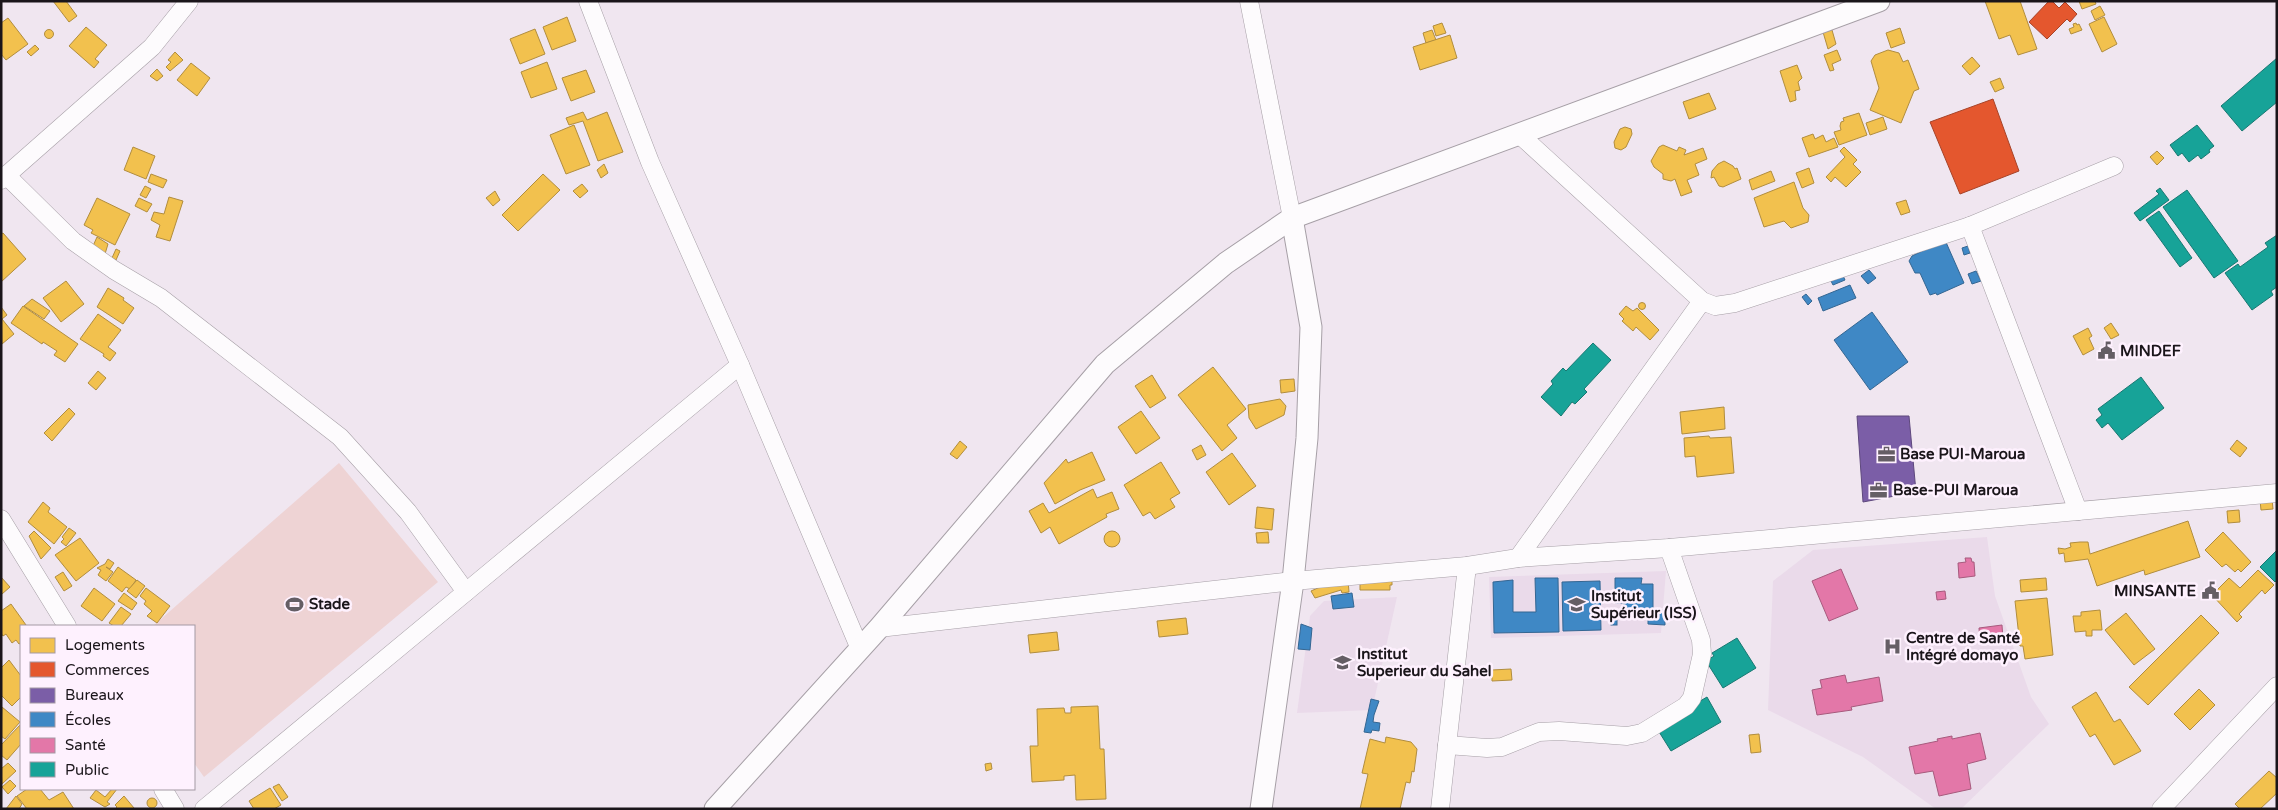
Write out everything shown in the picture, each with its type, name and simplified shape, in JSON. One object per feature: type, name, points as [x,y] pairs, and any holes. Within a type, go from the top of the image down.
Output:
[{"type":"street","points":[[189,1],[181,8],[152,47],[4,178],[73,241],[114,270],[161,298],[340,437],[408,512],[466,592]]},
{"type":"street","points":[[588,1],[650,162],[740,365],[860,648]]},
{"type":"street","points":[[1249,1],[1292,218],[1311,327],[1307,438],[1293,581],[1261,809]]},
{"type":"street","points":[[716,809],[879,628],[1105,364],[1226,263],[1292,218],[1879,1]]},
{"type":"street","points":[[1520,134],[1702,301],[1715,306],[1734,304],[1970,226],[2114,166]]},
{"type":"street","points":[[1970,226],[2078,511]]},
{"type":"street","points":[[1518,558],[1702,301]]},
{"type":"street","points":[[204,809],[740,365]]},
{"type":"street","points":[[879,628],[1293,581],[1467,566],[1518,558],[1669,548],[2277,493]]},
{"type":"street","points":[[1,519],[66,625]]},
{"type":"street","points":[[1446,745],[1487,748],[1502,747],[1540,732],[1559,731],[1627,736],[1652,729],[1686,706],[1695,689],[1702,654],[1701,640],[1669,548]]},
{"type":"street","points":[[1440,809],[1467,566]]},
{"type":"street","points":[[2161,809],[2277,686]]},
{"type":"street","points":[[164,790],[175,809]]},
{"type":"shaded area","name":"Stade","points":[[339,463],[438,582],[204,777],[195,764],[195,625],[154,625]]},
{"type":"shaded area","name":"Centre de Santé Intégré domayo","points":[[1987,537],[1995,596],[2031,697],[2049,724],[1961,809],[1936,809],[1863,757],[1768,710],[1773,581],[1813,550]]},
{"type":"shaded area","name":"Institut Supérieur (ISS)","points":[[1666,571],[1661,633],[1491,638],[1489,577]]},
{"type":"shaded area","name":"Institut Superieur du Sahel","points":[[1397,597],[1372,710],[1297,713],[1310,616],[1324,601]]},
{"type":"building: Logements","points":[[53,1],[66,1],[77,16],[69,22]]},
{"type":"building: Logements","points":[[1985,1],[2020,1],[2037,49],[2018,55],[2010,35],[1999,39]]},
{"type":"building: Logements","points":[[2079,1],[2095,1],[2096,4],[2082,9]]},
{"type":"building: Logements","points":[[2100,6],[2105,15],[2095,20],[2091,11]]},
{"type":"building: Logements","points":[[567,17],[576,41],[552,50],[543,27]]},
{"type":"building: Logements","points":[[2104,17],[2117,44],[2102,52],[2089,24]]},
{"type":"building: Logements","points":[[8,18],[28,44],[6,60],[1,54],[1,23]]},
{"type":"building: Logements","points":[[1442,23],[1446,33],[1436,36],[1433,26]]},
{"type":"building: Logements","points":[[2076,23],[2077,25],[2079,24],[2082,30],[2071,34],[2069,29],[2074,27],[2073,24]]},
{"type":"building: Logements","points":[[86,27],[107,45],[95,59],[99,62],[94,68],[69,46]]},
{"type":"building: Logements","points":[[1900,28],[1905,43],[1891,48],[1886,33]]},
{"type":"building: Logements","points":[[535,29],[545,54],[520,64],[510,39]]},
{"type":"building: Logements","points":[[49,30],[53,34],[49,38],[45,34]]},
{"type":"building: Logements","points":[[1432,30],[1436,40],[1426,43],[1423,33]]},
{"type":"building: Logements","points":[[1832,30],[1836,44],[1828,49],[1823,32]]},
{"type":"building: Logements","points":[[1450,35],[1457,58],[1420,70],[1413,47]]},
{"type":"building: Logements","points":[[35,45],[39,49],[31,56],[27,52]]},
{"type":"building: Logements","points":[[1837,50],[1841,60],[1832,64],[1834,70],[1830,71],[1824,55]]},
{"type":"building: Logements","points":[[1888,50],[1899,53],[1903,62],[1908,60],[1919,89],[1914,91],[1901,123],[1870,110],[1879,88],[1871,61],[1875,55]]},
{"type":"building: Logements","points":[[175,52],[183,60],[170,71],[166,67],[171,62],[168,60]]},
{"type":"building: Logements","points":[[1972,57],[1980,66],[1970,75],[1962,66]]},
{"type":"building: Logements","points":[[547,62],[557,89],[531,98],[521,72]]},
{"type":"building: Logements","points":[[191,63],[210,78],[197,96],[177,80]]},
{"type":"building: Logements","points":[[1797,65],[1802,78],[1798,82],[1800,90],[1795,91],[1796,100],[1790,102],[1780,71]]},
{"type":"building: Logements","points":[[157,69],[163,76],[157,81],[150,76]]},
{"type":"building: Logements","points":[[586,70],[595,92],[571,101],[562,78]]},
{"type":"building: Logements","points":[[2000,78],[2004,88],[1995,92],[1990,82]]},
{"type":"building: Logements","points":[[1709,93],[1716,109],[1689,119],[1683,102]]},
{"type":"building: Logements","points":[[583,112],[587,120],[607,112],[623,152],[598,161],[583,121],[569,125],[566,118]]},
{"type":"building: Logements","points":[[1859,113],[1867,135],[1839,145],[1834,132],[1841,130],[1840,126],[1841,122],[1844,121],[1843,118]]},
{"type":"building: Logements","points":[[1883,117],[1887,129],[1870,135],[1866,123]]},
{"type":"building: Logements","points":[[574,125],[590,165],[566,174],[550,135]]},
{"type":"building: Logements","points":[[1625,127],[1631,129],[1632,134],[1626,147],[1621,150],[1615,148],[1614,142],[1620,129]]},
{"type":"building: Logements","points":[[1813,134],[1815,139],[1823,135],[1826,142],[1834,138],[1838,147],[1809,157],[1802,138]]},
{"type":"building: Logements","points":[[1663,145],[1677,151],[1679,147],[1686,150],[1684,155],[1703,148],[1707,159],[1695,164],[1699,175],[1687,180],[1692,192],[1681,196],[1675,179],[1671,181],[1663,179],[1663,174],[1654,167],[1651,161],[1659,147]]},
{"type":"building: Logements","points":[[133,147],[155,156],[146,179],[124,170]]},
{"type":"building: Logements","points":[[1844,147],[1857,160],[1853,164],[1861,172],[1846,187],[1835,177],[1831,182],[1826,177],[1845,157],[1840,151]]},
{"type":"building: Logements","points":[[2157,151],[2164,158],[2157,165],[2150,157]]},
{"type":"building: Logements","points":[[1724,161],[1735,169],[1737,168],[1741,179],[1723,187],[1719,186],[1714,177],[1711,178],[1712,171],[1718,164]]},
{"type":"building: Logements","points":[[604,164],[608,173],[601,178],[597,170]]},
{"type":"building: Logements","points":[[1809,168],[1814,183],[1802,188],[1796,173]]},
{"type":"building: Logements","points":[[1771,171],[1775,181],[1752,190],[1749,180]]},
{"type":"building: Logements","points":[[151,174],[167,180],[163,188],[148,182]]},
{"type":"building: Logements","points":[[543,174],[560,190],[518,231],[502,215]]},
{"type":"building: Logements","points":[[1794,182],[1803,208],[1809,215],[1808,222],[1791,228],[1784,221],[1764,227],[1754,198]]},
{"type":"building: Logements","points":[[582,184],[588,191],[580,198],[573,191]]},
{"type":"building: Logements","points":[[145,186],[151,189],[146,198],[140,195]]},
{"type":"building: Logements","points":[[495,191],[500,200],[493,206],[486,198]]},
{"type":"building: Logements","points":[[169,197],[183,201],[170,241],[156,237],[160,225],[151,220],[154,212],[164,214]]},
{"type":"building: Logements","points":[[97,198],[130,214],[115,245],[91,233],[93,230],[84,225]]},
{"type":"building: Logements","points":[[139,198],[152,204],[147,212],[135,206]]},
{"type":"building: Logements","points":[[1906,200],[1910,212],[1901,215],[1896,203]]},
{"type":"building: Logements","points":[[3,233],[26,259],[1,282],[1,234]]},
{"type":"building: Logements","points":[[97,237],[108,244],[105,254],[93,246]]},
{"type":"building: Logements","points":[[116,249],[120,251],[116,260],[112,258]]},
{"type":"building: Logements","points":[[66,281],[84,304],[61,322],[43,298]]},
{"type":"building: Logements","points":[[108,288],[124,298],[123,300],[134,308],[123,324],[97,307]]},
{"type":"building: Logements","points":[[32,299],[50,311],[44,319],[24,306]]},
{"type":"building: Logements","points":[[1642,302],[1646,306],[1642,310],[1638,306]]},
{"type":"building: Logements","points":[[23,306],[78,344],[65,362],[54,355],[57,351],[43,342],[42,344],[11,323]]},
{"type":"building: Logements","points":[[1626,306],[1633,311],[1637,308],[1659,330],[1650,340],[1636,327],[1633,331],[1622,321],[1624,319],[1619,314]]},
{"type":"building: Logements","points":[[1,307],[7,315],[2,319],[14,334],[2,344]]},
{"type":"building: Logements","points":[[98,314],[121,330],[108,347],[116,353],[110,361],[103,356],[104,354],[80,339]]},
{"type":"building: Logements","points":[[2111,323],[2119,335],[2111,339],[2104,328]]},
{"type":"building: Logements","points":[[2088,328],[2092,336],[2089,338],[2094,349],[2083,355],[2073,336]]},
{"type":"building: Logements","points":[[1213,367],[1246,409],[1227,425],[1237,438],[1222,451],[1178,395]]},
{"type":"building: Logements","points":[[98,371],[106,378],[96,390],[88,383]]},
{"type":"building: Logements","points":[[1152,375],[1166,398],[1150,408],[1135,386]]},
{"type":"building: Logements","points":[[1294,379],[1295,391],[1281,393],[1280,380]]},
{"type":"building: Logements","points":[[1280,399],[1286,406],[1284,415],[1256,429],[1249,418],[1248,405]]},
{"type":"building: Logements","points":[[1724,407],[1725,429],[1682,434],[1680,412]]},
{"type":"building: Logements","points":[[69,408],[75,414],[52,441],[44,433]]},
{"type":"building: Logements","points":[[1141,411],[1160,438],[1136,454],[1118,427]]},
{"type":"building: Logements","points":[[1709,436],[1710,438],[1731,437],[1734,473],[1697,477],[1695,456],[1685,457],[1684,438]]},
{"type":"building: Logements","points":[[2237,440],[2247,448],[2240,457],[2230,449]]},
{"type":"building: Logements","points":[[960,441],[967,447],[957,459],[950,454]]},
{"type":"building: Logements","points":[[1201,445],[1206,455],[1197,460],[1192,450]]},
{"type":"building: Logements","points":[[1092,452],[1105,480],[1080,490],[1055,504],[1044,483],[1066,459],[1068,463]]},
{"type":"building: Logements","points":[[1232,453],[1256,486],[1229,505],[1206,472]]},
{"type":"building: Logements","points":[[1161,462],[1180,493],[1170,499],[1175,507],[1155,519],[1150,512],[1143,516],[1124,485]]},
{"type":"building: Logements","points":[[1093,489],[1097,498],[1112,492],[1119,509],[1106,514],[1107,517],[1059,544],[1050,527],[1041,533],[1029,511],[1043,503],[1049,513]]},
{"type":"building: Logements","points":[[2272,499],[2273,509],[2261,510],[2260,500]]},
{"type":"building: Logements","points":[[43,502],[50,508],[48,512],[67,527],[54,544],[28,522]]},
{"type":"building: Logements","points":[[1257,507],[1274,509],[1272,530],[1255,528]]},
{"type":"building: Logements","points":[[2239,510],[2240,522],[2228,523],[2227,511]]},
{"type":"building: Logements","points":[[2188,521],[2200,557],[2145,575],[2144,570],[2097,586],[2088,559],[2065,562],[2064,553],[2059,554],[2058,548],[2065,549],[2071,547],[2070,543],[2088,542],[2090,554]]},
{"type":"building: Logements","points":[[69,528],[76,533],[66,546],[61,542],[64,539],[62,537]]},
{"type":"building: Logements","points":[[34,531],[51,548],[41,559],[29,536]]},
{"type":"building: Logements","points":[[1109,531],[1115,531],[1120,536],[1118,545],[1109,547],[1104,542],[1104,536]]},
{"type":"building: Logements","points":[[1268,532],[1269,543],[1257,543],[1256,533]]},
{"type":"building: Logements","points":[[2223,532],[2251,562],[2241,572],[2238,569],[2235,572],[2226,564],[2222,567],[2205,550]]},
{"type":"building: Logements","points":[[80,538],[99,563],[76,581],[55,555]]},
{"type":"building: Logements","points":[[108,559],[114,563],[110,569],[106,567],[113,572],[106,581],[98,575],[101,570],[97,568],[105,564]]},
{"type":"building: Logements","points":[[118,567],[136,580],[130,589],[126,587],[122,592],[108,581]]},
{"type":"building: Logements","points":[[2258,570],[2274,585],[2265,594],[2262,590],[2239,614],[2242,617],[2237,622],[2212,595],[2229,578],[2240,588]]},
{"type":"building: Logements","points":[[63,572],[72,586],[64,591],[55,577]]},
{"type":"building: Logements","points":[[1,577],[10,587],[2,594],[1,593]]},
{"type":"building: Logements","points":[[1360,578],[1392,578],[1392,585],[1390,585],[1390,590],[1360,590]]},
{"type":"building: Logements","points":[[2046,578],[2047,590],[2021,592],[2020,580]]},
{"type":"building: Logements","points":[[137,580],[145,586],[136,598],[127,591]]},
{"type":"building: Logements","points":[[1348,580],[1349,592],[1342,593],[1341,590],[1315,598],[1311,591],[1329,583]]},
{"type":"building: Logements","points":[[94,588],[115,604],[102,621],[81,606]]},
{"type":"building: Logements","points":[[146,588],[170,606],[157,623],[147,616],[152,611],[144,604],[146,601],[140,596]]},
{"type":"building: Logements","points":[[124,593],[137,603],[132,610],[118,601]]},
{"type":"building: Logements","points":[[2047,598],[2053,655],[2025,659],[2023,646],[2020,646],[2015,601]]},
{"type":"building: Logements","points":[[11,604],[26,625],[20,625],[20,644],[16,640],[12,643],[6,634],[3,636],[1,633],[1,611]]},
{"type":"building: Logements","points":[[121,607],[131,614],[122,625],[109,623]]},
{"type":"building: Logements","points":[[2100,610],[2102,630],[2092,630],[2092,636],[2086,636],[2086,631],[2075,632],[2073,616],[2081,616],[2081,612]]},
{"type":"building: Logements","points":[[2126,613],[2155,649],[2134,665],[2105,630]]},
{"type":"building: Logements","points":[[2201,615],[2219,633],[2148,705],[2129,687]]},
{"type":"building: Logements","points":[[1186,618],[1188,634],[1159,637],[1157,621]]},
{"type":"building: Logements","points":[[1057,632],[1059,650],[1030,653],[1028,635]]},
{"type":"building: Logements","points":[[9,660],[20,675],[20,698],[12,706],[1,695],[1,668]]},
{"type":"building: Logements","points":[[1511,669],[1512,680],[1492,681],[1492,670]]},
{"type":"building: Logements","points":[[2199,689],[2215,705],[2190,730],[2174,714]]},
{"type":"building: Logements","points":[[2096,692],[2114,722],[2120,719],[2141,751],[2114,765],[2095,734],[2090,737],[2072,707]]},
{"type":"building: Logements","points":[[1098,706],[1100,749],[1104,749],[1106,799],[1076,800],[1075,775],[1064,776],[1064,780],[1032,782],[1030,746],[1038,746],[1037,709],[1064,708],[1065,713],[1071,713],[1071,707]]},
{"type":"building: Logements","points":[[2,707],[20,722],[5,739],[1,736]]},
{"type":"building: Logements","points":[[20,725],[20,745],[7,760],[1,755],[1,745]]},
{"type":"building: Logements","points":[[1759,734],[1761,752],[1751,753],[1749,735]]},
{"type":"building: Logements","points":[[1386,737],[1411,742],[1417,749],[1414,772],[1412,771],[1410,783],[1406,782],[1400,809],[1360,809],[1368,774],[1362,773],[1370,739],[1385,743]]},
{"type":"building: Logements","points":[[8,763],[16,771],[2,784],[1,769]]},
{"type":"building: Logements","points":[[991,763],[992,769],[986,771],[985,764]]},
{"type":"building: Logements","points":[[2269,771],[2277,778],[2277,793],[2260,809],[2240,809],[2235,804]]},
{"type":"building: Logements","points":[[10,780],[16,786],[8,794],[2,787]]},
{"type":"building: Logements","points":[[279,784],[288,797],[282,801],[273,787]]},
{"type":"building: Logements","points":[[270,788],[281,805],[274,809],[254,809],[249,801]]},
{"type":"building: Logements","points":[[26,790],[41,790],[49,800],[63,792],[74,809],[27,809],[17,796]]},
{"type":"building: Logements","points":[[96,790],[105,797],[111,790],[116,790],[107,802],[110,804],[105,807],[90,798]]},
{"type":"building: Logements","points":[[16,796],[22,804],[19,809],[6,809]]},
{"type":"building: Logements","points":[[124,796],[134,808],[115,809],[117,807],[115,805]]},
{"type":"building: Logements","points":[[150,798],[154,798],[157,803],[156,807],[150,808],[147,805],[147,801]]},
{"type":"building: Commerces","points":[[2049,1],[2052,1],[2059,8],[2065,2],[2077,14],[2070,22],[2067,19],[2047,39],[2029,22]]},
{"type":"building: Commerces","points":[[1993,99],[2019,171],[1960,194],[1930,122]]},
{"type":"building: Bureaux","name":"Base PUI-Maroua","points":[[1857,416],[1909,416],[1916,492],[1863,502]]},
{"type":"building: Écoles","points":[[1945,240],[1964,283],[1937,295],[1936,293],[1930,295],[1920,273],[1915,273],[1909,261],[1912,256]]},
{"type":"building: Écoles","points":[[1968,246],[1970,253],[1964,255],[1962,248]]},
{"type":"building: Écoles","points":[[1840,269],[1845,280],[1833,285],[1828,275]]},
{"type":"building: Écoles","points":[[1869,270],[1876,278],[1868,284],[1861,276]]},
{"type":"building: Écoles","points":[[1976,271],[1981,281],[1972,284],[1968,274]]},
{"type":"building: Écoles","points":[[1850,285],[1856,298],[1823,311],[1818,298]]},
{"type":"building: Écoles","points":[[1806,294],[1812,301],[1808,305],[1802,297]]},
{"type":"building: Écoles","points":[[1872,312],[1908,362],[1870,390],[1834,340]]},
{"type":"building: Écoles","points":[[1535,578],[1558,578],[1559,632],[1494,633],[1493,582],[1513,580],[1513,612],[1536,612]]},
{"type":"building: Écoles","points":[[1615,578],[1642,578],[1641,584],[1653,584],[1653,613],[1624,613],[1624,603],[1615,603]]},
{"type":"building: Écoles","points":[[1600,581],[1601,630],[1563,631],[1562,582]]},
{"type":"building: Écoles","points":[[1352,593],[1354,607],[1333,609],[1331,596]]},
{"type":"building: Écoles","points":[[1656,610],[1665,610],[1665,625],[1648,624],[1648,617],[1656,614]]},
{"type":"building: Écoles","points":[[1611,618],[1617,618],[1617,625],[1611,625]]},
{"type":"building: Écoles","points":[[1301,624],[1312,628],[1310,650],[1298,649]]},
{"type":"building: Écoles","points":[[1371,699],[1379,701],[1373,722],[1380,723],[1379,731],[1372,730],[1371,733],[1364,732]]},
{"type":"building: Santé","points":[[1965,558],[1971,558],[1972,562],[1974,562],[1975,576],[1959,578],[1958,563],[1966,562]]},
{"type":"building: Santé","points":[[1841,569],[1858,609],[1829,621],[1812,581]]},
{"type":"building: Santé","points":[[1945,591],[1946,599],[1937,600],[1936,592]]},
{"type":"building: Santé","points":[[2002,625],[2003,640],[1980,643],[1979,628]]},
{"type":"building: Santé","points":[[1845,675],[1847,683],[1879,677],[1883,701],[1851,707],[1852,710],[1817,715],[1812,690],[1822,688],[1820,680]]},
{"type":"building: Santé","points":[[1980,733],[1986,759],[1967,764],[1971,789],[1939,796],[1933,771],[1915,774],[1909,747],[1952,736],[1952,739]]},
{"type":"building: Public","points":[[2277,58],[2277,102],[2242,131],[2221,106]]},
{"type":"building: Public","points":[[2197,125],[2214,146],[2201,159],[2198,155],[2189,162],[2182,153],[2178,156],[2170,145]]},
{"type":"building: Public","points":[[2160,188],[2169,200],[2140,221],[2134,213],[2159,194],[2156,191]]},
{"type":"building: Public","points":[[2187,190],[2238,261],[2214,278],[2163,207]]},
{"type":"building: Public","points":[[2159,211],[2192,258],[2180,267],[2146,220]]},
{"type":"building: Public","points":[[2277,235],[2277,287],[2271,291],[2273,295],[2252,310],[2225,273],[2238,264],[2240,267],[2268,247],[2265,243]]},
{"type":"building: Public","points":[[1593,343],[1611,360],[1584,389],[1587,392],[1575,404],[1572,402],[1561,416],[1541,397],[1553,384],[1551,381],[1563,368],[1566,371]]},
{"type":"building: Public","points":[[2141,377],[2164,408],[2122,440],[2108,423],[2102,428],[2096,420],[2102,415],[2098,409]]},
{"type":"building: Public","points":[[2277,550],[2277,580],[2275,582],[2260,567]]},
{"type":"building: Public","points":[[1737,638],[1756,668],[1723,688],[1706,661],[1714,656],[1712,653]]},
{"type":"building: Public","points":[[1707,697],[1721,722],[1671,751],[1656,727]]},
{"type":"place","name":"MINDEF","points":[[2106,351]]},
{"type":"place","name":"Base PUI-Maroua","points":[[1886,454]]},
{"type":"place","name":"Base-PUI Maroua","points":[[1879,490]]},
{"type":"place","name":"MINSANTE","points":[[2210,591]]},
{"type":"place","name":"Stade","points":[[295,604]]},
{"type":"place","name":"Institut Supérieur (ISS)","points":[[1577,605]]},
{"type":"place","name":"Centre de Santé Intégré domayo","points":[[1892,647]]},
{"type":"place","name":"Institut Superieur du Sahel","points":[[1343,663]]}]
